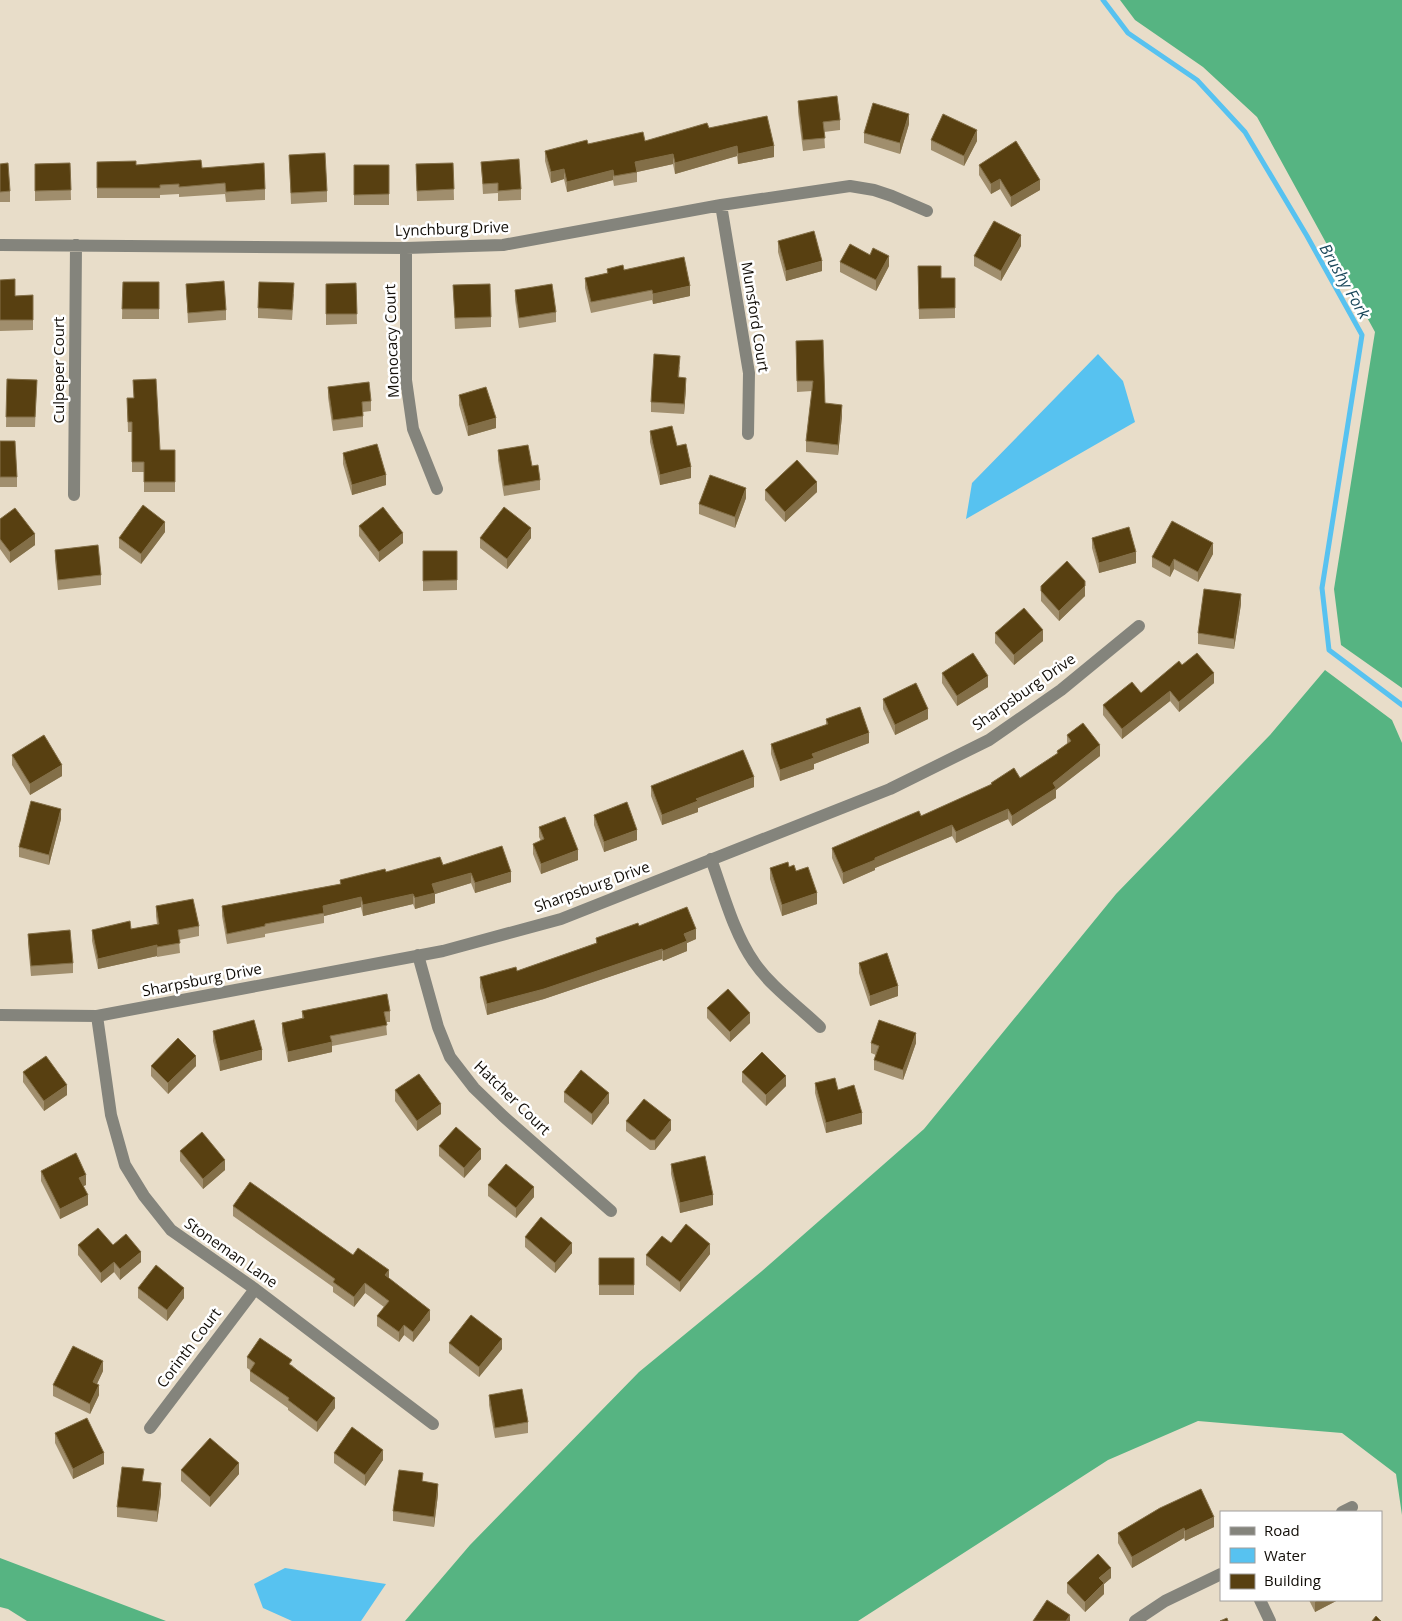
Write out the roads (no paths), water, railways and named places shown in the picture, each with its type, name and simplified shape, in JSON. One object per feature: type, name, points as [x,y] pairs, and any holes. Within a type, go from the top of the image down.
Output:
[{"type":"street","name":"Lynchburg Drive","points":[[0,245],[406,248],[504,245],[721,205],[850,186],[874,190],[927,211]]},
{"type":"street","name":"Munsford Court","points":[[721,205],[749,373],[748,434]]},
{"type":"street","name":"Culpeper Court","points":[[74,495],[76,245]]},
{"type":"street","name":"Monocacy Court","points":[[406,248],[408,390],[413,429],[437,489]]},
{"type":"street","name":"Sharpsburg Drive","points":[[0,1015],[97,1016],[443,951],[561,919],[890,789],[989,740],[1060,690],[1139,626]]},
{"type":"street","points":[[711,859],[738,932],[754,962],[774,985],[820,1027]]},
{"type":"street","name":"Hatcher Court","points":[[418,955],[438,1027],[450,1057],[474,1088],[503,1116],[611,1211]]},
{"type":"street","name":"Stoneman Lane","points":[[97,1016],[111,1115],[125,1165],[144,1196],[171,1230],[255,1289],[433,1424]]},
{"type":"street","name":"Corinth Court","points":[[150,1428],[255,1289]]},
{"type":"street","points":[[1135,1621],[1165,1601],[1220,1574]]},
{"type":"street","points":[[1260,1601],[1270,1621]]},
{"type":"water","points":[[1098,354],[1123,381],[1135,422],[966,519],[972,483]]},
{"type":"water","points":[[285,1568],[386,1584],[361,1621],[292,1621],[263,1608],[254,1584]]},
{"type":"waterway","name":"Brushy Fork","points":[[1103,0],[1128,33],[1197,80],[1245,132],[1307,236],[1362,335],[1322,588],[1329,650],[1402,705]]}]
